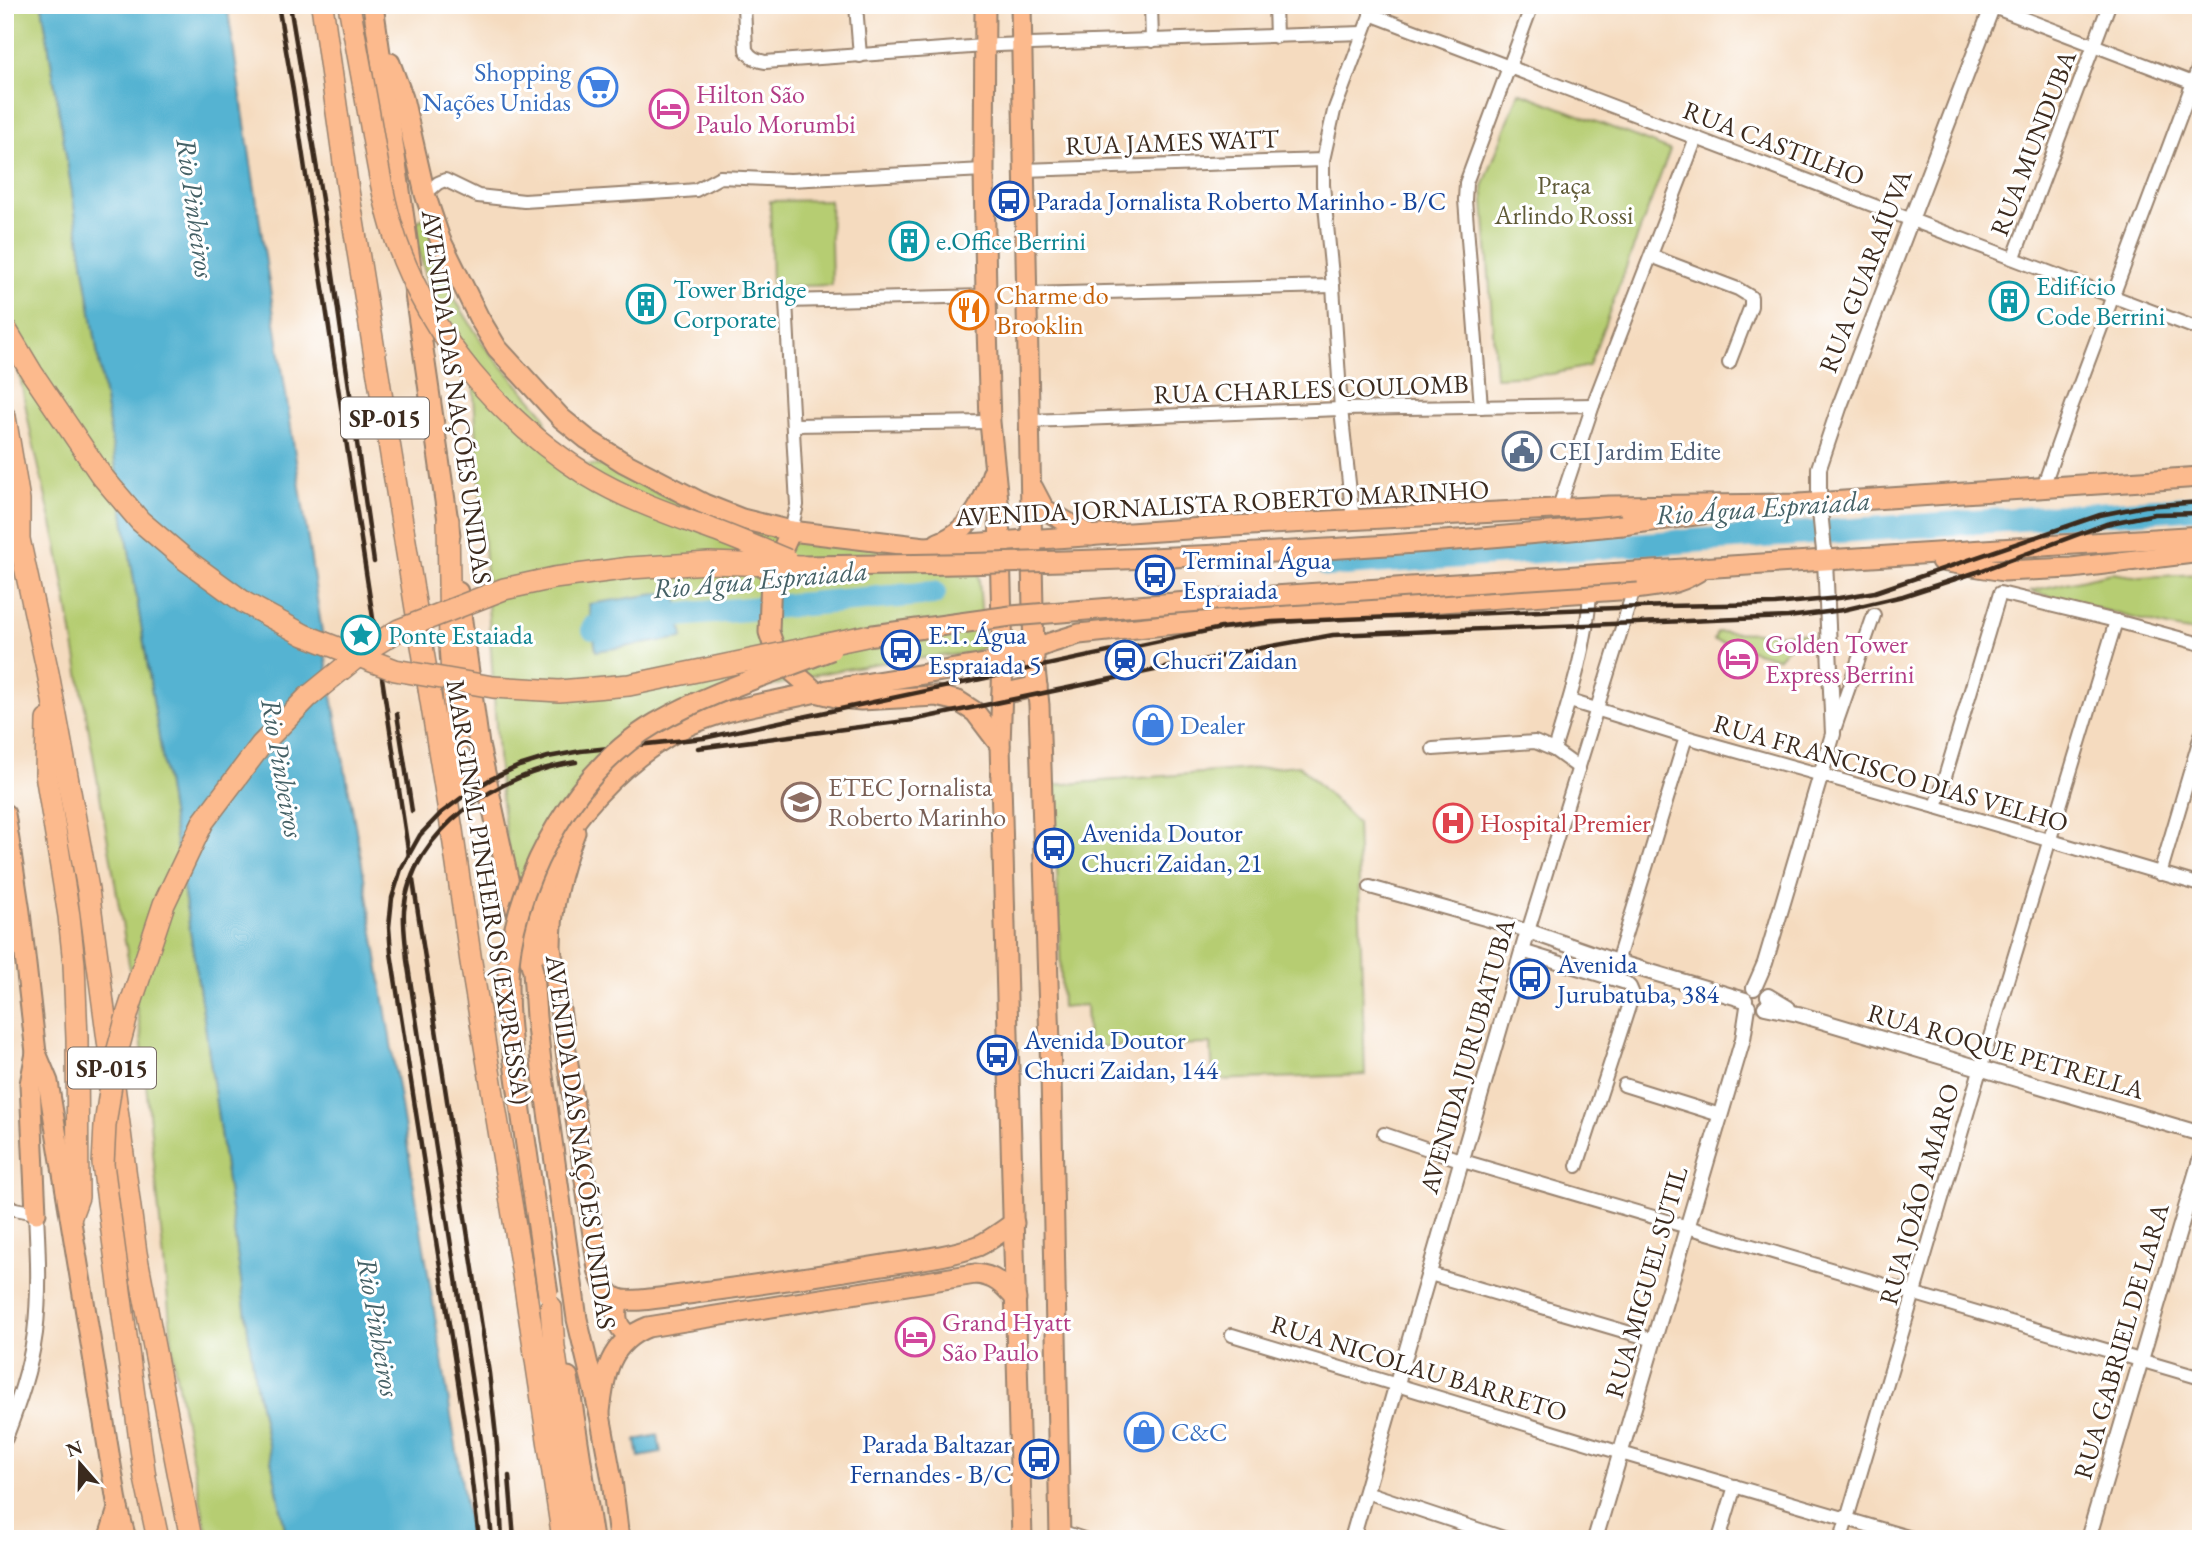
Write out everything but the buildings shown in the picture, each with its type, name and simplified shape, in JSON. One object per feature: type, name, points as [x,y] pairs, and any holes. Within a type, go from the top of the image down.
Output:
[{"type":"highway","name":"MARGINAL PINHEIROS (EXPRESSA)","points":[[322,5],[350,197],[563,1539]]},
{"type":"highway","points":[[349,5],[381,185],[397,240],[424,303],[461,360],[522,427],[588,475],[659,511],[802,566]]},
{"type":"highway","points":[[5,328],[101,475],[140,521],[186,560],[245,603],[304,635],[395,670],[493,687],[559,691],[629,685],[866,636]]},
{"type":"highway","name":"SP-015","points":[[5,417],[19,500],[19,539],[88,889],[136,1253],[191,1539]]},
{"type":"highway","points":[[5,508],[19,539]]},
{"type":"highway","points":[[448,520],[450,645],[456,758],[452,830]]},
{"type":"highway","points":[[158,1539],[145,1478],[103,1164],[105,1125],[114,1064],[128,1012],[164,904],[203,822],[261,746],[308,697],[363,652],[399,630],[504,589],[554,578],[630,568],[709,563],[802,566]]},
{"type":"highway","points":[[47,673],[46,774],[69,916],[77,1039],[78,1197],[71,1216]]},
{"type":"highway","points":[[550,1300],[554,1347],[582,1539]]},
{"type":"main road","name":"AVENIDA DAS NAÇÕES UNIDAS","points":[[373,5],[479,744],[510,888],[533,971],[536,1017],[576,1319],[600,1415],[619,1539]]},
{"type":"main road","points":[[985,5],[986,296],[990,422],[999,511],[1003,661],[1000,745],[1021,1539]]},
{"type":"main road","points":[[1020,5],[1034,649],[1038,696],[1051,1075],[1060,1535]]},
{"type":"main road","name":"AVENIDA JORNALISTA ROBERTO MARINHO","points":[[376,26],[403,98],[425,194],[440,239],[497,348],[561,418],[596,445],[671,488],[742,519],[791,531],[925,547],[1353,520],[1678,504],[1773,505],[1820,510],[2043,487],[2201,477]]},
{"type":"main road","points":[[925,547],[955,535],[976,513],[988,488],[994,466]]},
{"type":"main road","points":[[1030,477],[1036,498],[1044,509],[1092,537]]},
{"type":"main road","points":[[802,566],[931,565],[1278,553],[1622,525],[1773,505]]},
{"type":"main road","points":[[791,531],[771,574],[769,632],[775,650],[784,664],[816,692],[861,700],[936,696],[958,701],[975,712],[1000,745]]},
{"type":"main road","points":[[533,971],[543,887],[552,860],[583,812],[602,790],[652,748],[682,729],[718,716],[816,692],[1003,661],[1079,634],[1280,612],[1590,593],[1635,580],[1705,567],[1824,553],[1905,555],[2201,536]]},
{"type":"main road","points":[[1905,555],[2004,571],[2072,568],[2201,552]]},
{"type":"main road","points":[[593,1539],[571,1392],[550,1300],[508,1006],[509,963],[515,932],[539,857],[556,824],[577,794],[618,752],[654,724],[690,705],[866,636],[1024,615],[1213,600],[1635,580]]},
{"type":"main road","points":[[1038,696],[1051,654],[1079,634]]},
{"type":"main road","points":[[1002,694],[1038,696]]},
{"type":"main road","points":[[583,812],[554,897],[551,948],[598,1269],[604,1287],[619,1299],[650,1298],[797,1279],[936,1256],[977,1246],[1014,1223]]},
{"type":"main road","points":[[5,814],[20,912],[36,1053],[48,1082],[118,1508],[126,1539]]},
{"type":"main road","points":[[36,1053],[30,1084],[36,1213]]},
{"type":"main road","points":[[977,1246],[985,1258],[980,1274]]},
{"type":"main road","points":[[600,1415],[604,1378],[609,1363],[629,1336],[648,1327],[980,1274],[1004,1285],[1016,1299]]},
{"type":"main road","points":[[619,1299],[617,1321],[629,1336]]},
{"type":"main road","points":[[576,1319],[578,1364],[601,1539]]},
{"type":"main road","points":[[111,1539],[118,1508]]},
{"type":"street","points":[[744,5],[746,50],[755,59],[765,62],[986,45],[1363,33]]},
{"type":"street","points":[[856,5],[860,55]]},
{"type":"street","points":[[1152,5],[1152,41]]},
{"type":"street","points":[[1275,5],[1276,37]]},
{"type":"street","points":[[1481,407],[1465,200],[1466,183],[1532,5]]},
{"type":"street","name":"RUA MUNDUBA","points":[[2014,257],[2109,5]]},
{"type":"street","points":[[1991,6],[2197,84]]},
{"type":"street","name":"RUA GUARAÍUVA","points":[[1824,553],[1819,468],[1825,447],[1991,6]]},
{"type":"street","points":[[1353,520],[1341,409],[1323,160],[1334,111],[1372,10]]},
{"type":"street","name":"RUA CASTILHO","points":[[1372,10],[1696,138],[2201,330]]},
{"type":"street","points":[[2043,487],[2112,296],[2197,84],[2201,61]]},
{"type":"street","points":[[1558,510],[1593,405],[1696,138]]},
{"type":"street","name":"RUA JAMES WATT","points":[[1023,170],[1323,160]]},
{"type":"street","points":[[425,194],[445,180],[489,199],[524,201],[696,190],[720,177],[790,180],[984,170]]},
{"type":"street","points":[[1651,256],[1738,289],[1751,297],[1751,306],[1729,363]]},
{"type":"street","points":[[1027,294],[1333,286]]},
{"type":"street","points":[[791,531],[797,505],[786,300],[986,296]]},
{"type":"street","name":"RUA CHARLES COULOMB","points":[[1030,421],[1341,409],[1593,405]]},
{"type":"street","points":[[793,425],[990,422]]},
{"type":"street","name":"RUA MIGUEL SUTIL","points":[[1824,553],[1833,734]]},
{"type":"street","name":"AVENIDA JURUBATUBA","points":[[1352,1539],[1522,951],[1635,580]]},
{"type":"street","points":[[1555,750],[1570,701],[1589,614],[1590,593]]},
{"type":"street","points":[[1937,807],[2000,593],[2201,645]]},
{"type":"street","name":"RUA MIGUEL SUTIL","points":[[1595,1539],[1833,734],[1874,615]]},
{"type":"street","name":"RUA JOÃO AMARO","points":[[1842,1539],[2116,621]]},
{"type":"street","name":"RUA FRANCISCO DIAS VELHO","points":[[1570,701],[2201,885]]},
{"type":"street","points":[[2160,874],[2201,735]]},
{"type":"street","points":[[1617,962],[1686,737]]},
{"type":"street","points":[[1433,750],[1535,742],[1555,750],[1579,768]]},
{"type":"street","name":"RUA ROQUE PETRELLA","points":[[1370,887],[1528,931],[1617,962],[1712,989],[1757,998],[1798,1014],[1980,1070],[2201,1134]]},
{"type":"street","points":[[1522,951],[1626,983],[1633,994],[1577,1166]]},
{"type":"street","points":[[1624,1085],[1720,1115]]},
{"type":"street","points":[[1384,1134],[1463,1161],[2201,1378]]},
{"type":"street","name":"RUA GABRIEL DE LARA","points":[[2088,1539],[2201,1157]]},
{"type":"street","points":[[5,1205],[36,1213],[39,1274],[35,1335],[22,1392],[5,1438]]},
{"type":"street","points":[[1430,1274],[1654,1340]]},
{"type":"street","name":"RUA NICOLAU BARRETO","points":[[1232,1335],[1915,1539]]},
{"type":"street","points":[[1719,1539],[1735,1486]]},
{"type":"street","points":[[1366,1492],[1507,1539]]},
{"type":"street","points":[[1060,1535],[1084,1539]]},
{"type":"green space","points":[[5,5],[42,5],[205,1025],[255,1380],[287,1539],[208,1539],[175,1370],[141,1034],[57,545],[31,434],[5,299]]},
{"type":"green space","name":"Praça Arlindo Rossi","points":[[1519,92],[1670,150],[1589,366],[1552,374],[1496,377],[1483,187]]},
{"type":"green space","points":[[830,200],[832,285],[772,287],[770,201]]},
{"type":"green space","points":[[424,218],[451,293],[485,347],[543,413],[550,437],[586,465],[609,466],[695,510],[806,537],[976,540],[984,647],[971,653],[885,662],[818,674],[723,699],[668,723],[521,888],[512,883],[500,786],[472,366],[434,303],[411,224]]},
{"type":"green space","points":[[2112,573],[2140,577],[2201,574],[2201,633],[2030,591]]},
{"type":"green space","points":[[1717,632],[1813,634],[1788,647],[1778,658],[1714,640]]},
{"type":"green space","points":[[1299,765],[1357,823],[1365,1075],[1213,1080],[1211,1044],[1088,1047],[1086,1005],[1062,1007],[1054,785]]},
{"type":"water","name":"Rio Pinheiros","points":[[42,5],[227,5],[330,685],[361,858],[471,1539],[287,1539],[255,1380],[205,1025]]},
{"type":"water","points":[[676,591],[683,638],[596,651],[589,604]]},
{"type":"water","points":[[658,1435],[661,1453],[639,1457],[636,1440]]},
{"type":"waterway","name":"Rio Água Espraiada","points":[[1328,565],[2201,507]]},
{"type":"waterway","name":"Rio Água Espraiada","points":[[593,628],[679,615],[934,593]]},
{"type":"railway","points":[[278,5],[409,856]]},
{"type":"railway","points":[[290,5],[324,212],[374,562]]},
{"type":"railway","points":[[479,1539],[466,1433],[389,927],[392,898],[401,869],[420,835],[441,813],[491,779],[548,757],[704,738],[1221,628],[1272,622],[1775,604],[1839,598],[1875,592],[2100,515],[2145,506],[2201,502]]},
{"type":"railway","points":[[698,748],[913,720],[1333,635],[1788,617],[1843,610],[1903,596],[1977,572],[2106,524],[2155,514],[2201,513]]},
{"type":"railway","points":[[397,714],[412,811]]},
{"type":"railway","points":[[492,1539],[483,1454],[407,960],[404,911],[410,881],[423,855],[442,830],[464,810],[519,778],[576,762]]},
{"type":"railway","points":[[413,880],[489,1373],[497,1445],[502,1539]]},
{"type":"railway","points":[[509,1476],[514,1539]]},
{"type":"place","name":"Shopping Nações Unidas","points":[[598,87]]},
{"type":"place","name":"Hilton São Paulo Morumbi","points":[[669,109]]},
{"type":"place","name":"Parada Jornalista Roberto Marinho - B/C","points":[[1009,201]]},
{"type":"place","name":"e.Office Berrini","points":[[909,241]]},
{"type":"place","name":"Edifício Code Berrini","points":[[2009,301]]},
{"type":"place","name":"Tower Bridge Corporate","points":[[646,304]]},
{"type":"place","name":"Charme do Brooklin","points":[[969,310]]},
{"type":"place","name":"CEI Jardim Edite","points":[[1522,451]]},
{"type":"place","name":"Terminal Água Espraiada","points":[[1155,575]]},
{"type":"place","name":"Ponte Estaiada","points":[[361,635]]},
{"type":"place","name":"E.T. Água Espraiada 5","points":[[901,650]]},
{"type":"place","name":"Golden Tower Express Berrini","points":[[1738,659]]},
{"type":"place","name":"Chucri Zaidan","points":[[1125,660]]},
{"type":"place","name":"Dealer","points":[[1153,725]]},
{"type":"place","name":"ETEC Jornalista Roberto Marinho","points":[[801,802]]},
{"type":"place","name":"Hospital Premier","points":[[1453,823]]},
{"type":"place","name":"Avenida Doutor Chucri Zaidan, 21","points":[[1054,848]]},
{"type":"place","name":"Avenida Jurubatuba, 384","points":[[1530,979]]},
{"type":"place","name":"Avenida Doutor Chucri Zaidan, 144","points":[[997,1055]]},
{"type":"place","name":"Grand Hyatt São Paulo","points":[[915,1337]]},
{"type":"place","name":"C&C","points":[[1144,1432]]},
{"type":"place","name":"Parada Baltazar Fernandes - B/C","points":[[1039,1459]]}]
